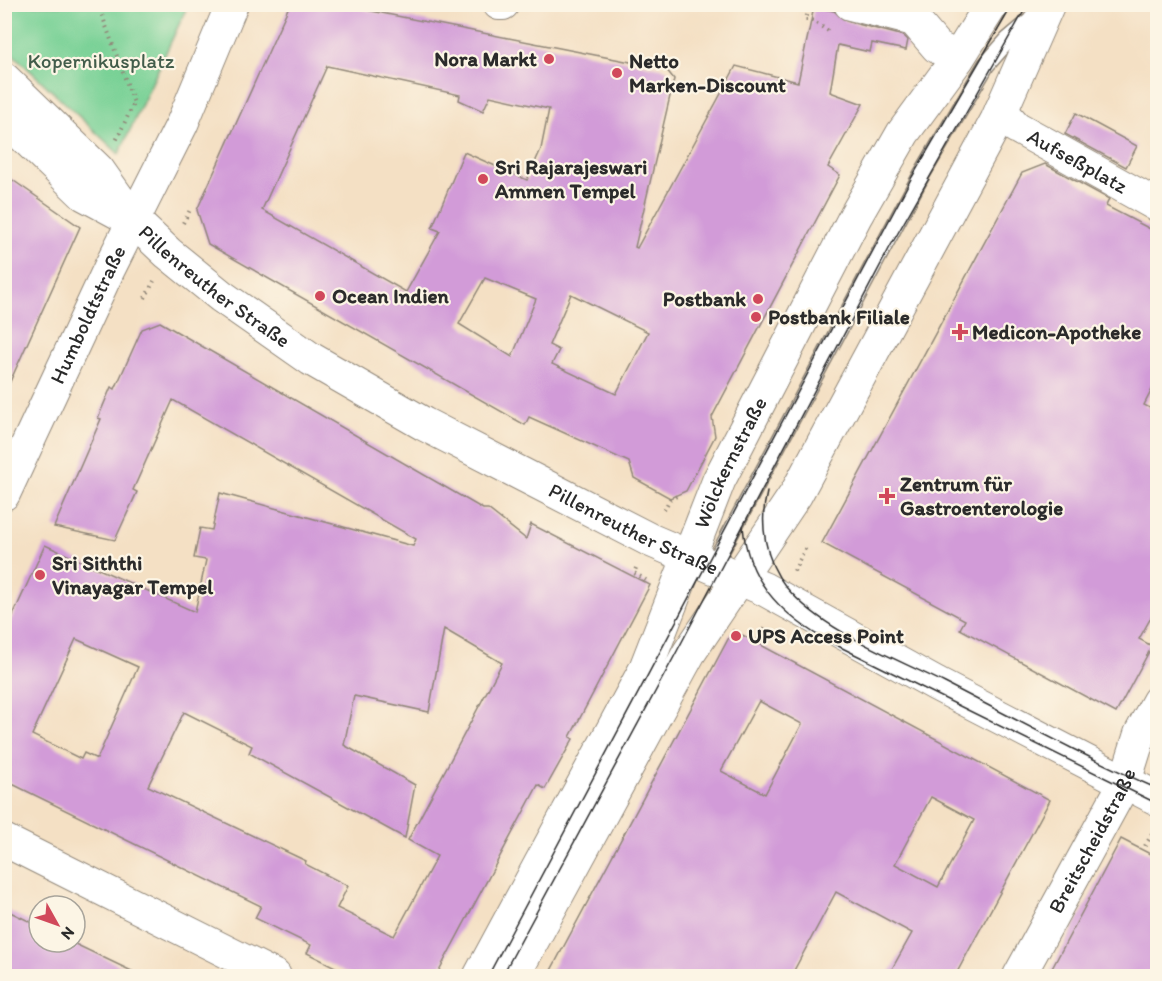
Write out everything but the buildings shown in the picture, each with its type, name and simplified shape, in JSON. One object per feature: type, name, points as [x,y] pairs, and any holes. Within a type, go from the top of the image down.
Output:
[{"type":"main road","name":"Wölckernstraße","points":[[480,976],[645,670],[714,567],[796,494],[1001,110],[1047,7]]},
{"type":"main road","name":"Wölckernstraße","points":[[513,976],[689,652],[714,567],[719,480],[869,191],[903,133],[969,68],[987,14]]},
{"type":"main road","name":"Pillenreuther Straße","points":[[4,79],[98,170],[134,221],[168,253],[220,296],[332,371],[423,424],[714,567],[1158,799]]},
{"type":"main road","name":"Pillenreuther Straße","points":[[4,117],[84,194],[134,221]]},
{"type":"street","name":"Humboldtstraße","points":[[4,494],[109,269],[182,124],[232,4]]},
{"type":"street","points":[[850,4],[914,20],[937,47],[969,68]]},
{"type":"street","name":"Aufseßplatz","points":[[1001,110],[1016,127],[1158,206]]},
{"type":"street","name":"Breitscheidstraße","points":[[1019,976],[1125,782],[1140,734],[1158,701]]},
{"type":"street","points":[[4,840],[275,976]]},
{"type":"lane","points":[[969,68],[986,65],[1008,40],[1047,7]]},
{"type":"path","points":[[98,4],[134,103],[123,131]]},
{"type":"path","points":[[812,4],[805,20],[811,20],[830,32]]},
{"type":"path","points":[[1145,846],[1158,824]]},
{"type":"green space","name":"Kopernikusplatz","points":[[4,5],[188,5],[119,154],[5,47]]},
{"type":"tram line","points":[[488,976],[912,177],[1013,4]]},
{"type":"tram line","points":[[502,976],[675,655],[890,247],[1028,4]]},
{"type":"tram line","points":[[767,492],[764,529],[773,566],[786,587],[820,617],[860,642],[1158,789]]},
{"type":"tram line","points":[[743,526],[746,545],[758,578],[779,605],[806,628],[1158,804]]},
{"type":"place","name":"Nora Markt","points":[[549,59]]},
{"type":"place","name":"Netto Marken-Discount","points":[[617,73]]},
{"type":"place","name":"Sri Rajarajeswari Ammen Tempel","points":[[483,179]]},
{"type":"place","name":"Ocean Indien","points":[[320,296]]},
{"type":"place","name":"Postbank","points":[[758,299]]},
{"type":"place","name":"Postbank Filiale","points":[[756,317]]},
{"type":"place","name":"Medicon-Apotheke","points":[[960,332]]},
{"type":"place","name":"Zentrum für Gastroenterologie","points":[[887,496]]},
{"type":"place","name":"Sri Siththi Vinayagar Tempel","points":[[40,575]]},
{"type":"place","name":"UPS Access Point","points":[[736,636]]}]
